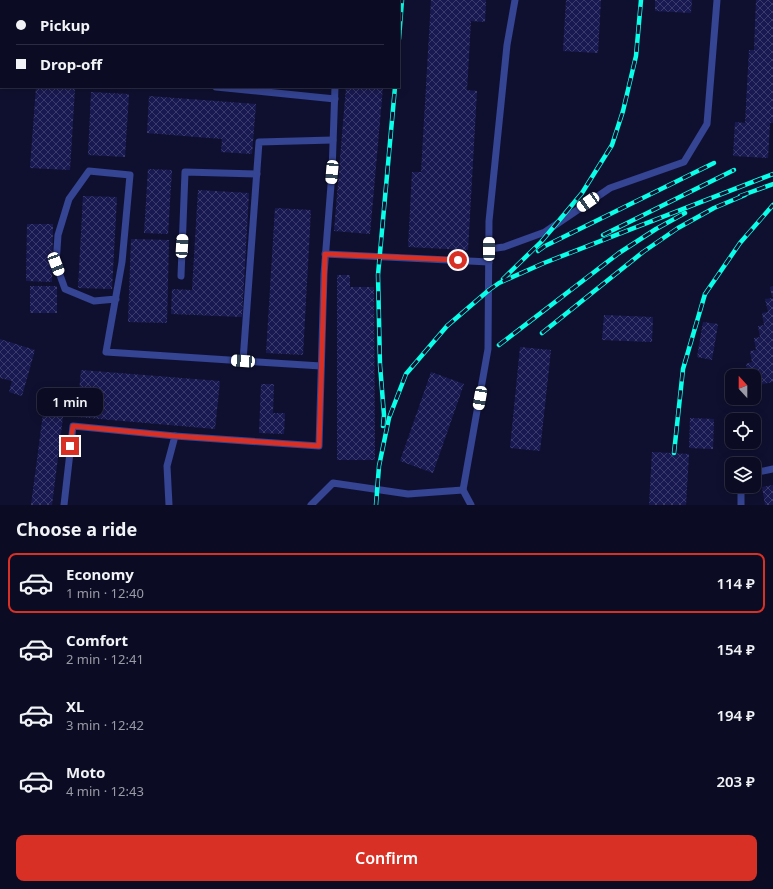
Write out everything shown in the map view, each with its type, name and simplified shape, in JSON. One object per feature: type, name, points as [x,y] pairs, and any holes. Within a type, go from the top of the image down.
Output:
[{"type":"lane","points":[[471,505],[463,490],[488,349],[489,221],[505,60],[514,0]]},
{"type":"lane","points":[[489,249],[504,247],[545,232],[610,188],[684,162],[707,124],[716,0]]},
{"type":"lane","points":[[226,88],[335,99]]},
{"type":"lane","points":[[64,505],[73,426],[175,436],[319,446],[325,254],[336,88]]},
{"type":"lane","points":[[243,361],[259,142],[333,140]]},
{"type":"lane","points":[[116,299],[94,301],[65,289],[56,264],[58,235],[69,199],[89,171],[130,175],[122,262],[116,299],[106,352],[321,366]]},
{"type":"lane","points":[[181,276],[185,172],[257,174]]},
{"type":"lane","points":[[325,254],[489,262]]},
{"type":"lane","points":[[169,505],[167,466],[175,436]]},
{"type":"lane","points":[[761,471],[773,469]]},
{"type":"lane","points":[[311,505],[333,484],[408,494],[463,490]]},
{"type":"lane","points":[[741,493],[741,505]]},
{"type":"building","points":[[431,0],[486,0],[485,22],[471,21],[467,90],[477,91],[468,250],[408,247],[412,172],[421,172]]},
{"type":"building","points":[[566,0],[601,0],[598,53],[563,51]]},
{"type":"building","points":[[655,0],[692,0],[691,13],[655,11]]},
{"type":"building","points":[[756,0],[773,0],[773,123],[770,123],[768,158],[733,156],[735,122],[745,123],[749,50],[754,50]]},
{"type":"building","points":[[36,88],[75,89],[70,170],[30,168]]},
{"type":"building","points":[[346,88],[383,88],[370,234],[334,231]]},
{"type":"building","points":[[91,92],[129,94],[125,157],[88,155]]},
{"type":"building","points":[[149,96],[256,104],[252,154],[221,152],[222,139],[147,133]]},
{"type":"building","points":[[148,169],[172,170],[168,234],[144,233]]},
{"type":"building","points":[[198,190],[249,193],[242,317],[171,314],[172,289],[192,290]]},
{"type":"building","points":[[83,196],[117,197],[112,289],[78,288]]},
{"type":"building","points":[[275,208],[311,210],[303,355],[266,353]]},
{"type":"building","points":[[27,224],[53,224],[52,282],[26,281]]},
{"type":"building","points":[[131,239],[169,240],[167,323],[128,322]]},
{"type":"building","points":[[337,275],[350,275],[350,287],[374,287],[375,460],[337,460]]},
{"type":"building","points":[[30,286],[57,286],[57,313],[30,313]]},
{"type":"building","points":[[773,286],[773,297],[772,297],[770,287]]},
{"type":"building","points":[[773,298],[773,382],[761,385],[761,369],[747,369],[746,364],[752,362],[750,351],[756,350],[754,338],[760,337],[758,326],[764,325],[762,313],[768,312],[765,299]]},
{"type":"building","points":[[604,315],[653,317],[652,342],[602,340]]},
{"type":"building","points":[[703,322],[718,324],[712,360],[697,357]]},
{"type":"building","points":[[0,339],[35,350],[22,396],[9,392],[12,381],[0,378]]},
{"type":"building","points":[[520,347],[551,350],[540,451],[510,448]]},
{"type":"building","points":[[81,370],[220,381],[215,429],[77,417]]},
{"type":"building","points":[[431,372],[464,384],[433,473],[400,461]]},
{"type":"building","points":[[261,384],[274,384],[273,413],[285,413],[284,434],[259,433]]},
{"type":"building","points":[[43,414],[63,417],[52,505],[31,505]]},
{"type":"building","points":[[690,418],[714,419],[713,449],[689,448]]},
{"type":"building","points":[[652,452],[689,454],[686,505],[649,505]]},
{"type":"building","points":[[773,485],[773,505],[765,505],[762,487]]},
{"type":"railway","points":[[400,26],[402,0]]},
{"type":"railway","points":[[503,279],[541,242],[582,193],[612,145],[623,111],[636,56],[641,0]]},
{"type":"railway","points":[[383,426],[384,415],[380,365],[378,275],[395,88]]},
{"type":"railway","points":[[538,251],[545,246],[714,163]]},
{"type":"railway","points":[[603,235],[734,170]]},
{"type":"railway","points":[[376,505],[379,466],[389,418],[406,374],[447,326],[489,290],[499,283],[544,263],[773,174]]},
{"type":"railway","points":[[740,196],[773,184]]},
{"type":"railway","points":[[542,333],[643,252],[678,228],[714,208],[745,195]]},
{"type":"railway","points":[[674,453],[683,369],[705,294],[740,243],[773,205]]},
{"type":"railway","points":[[499,345],[619,253],[656,229],[685,213]]},
{"type":"route","points":[[70,446],[73,426],[175,436],[319,446],[325,254],[458,260]]}]
